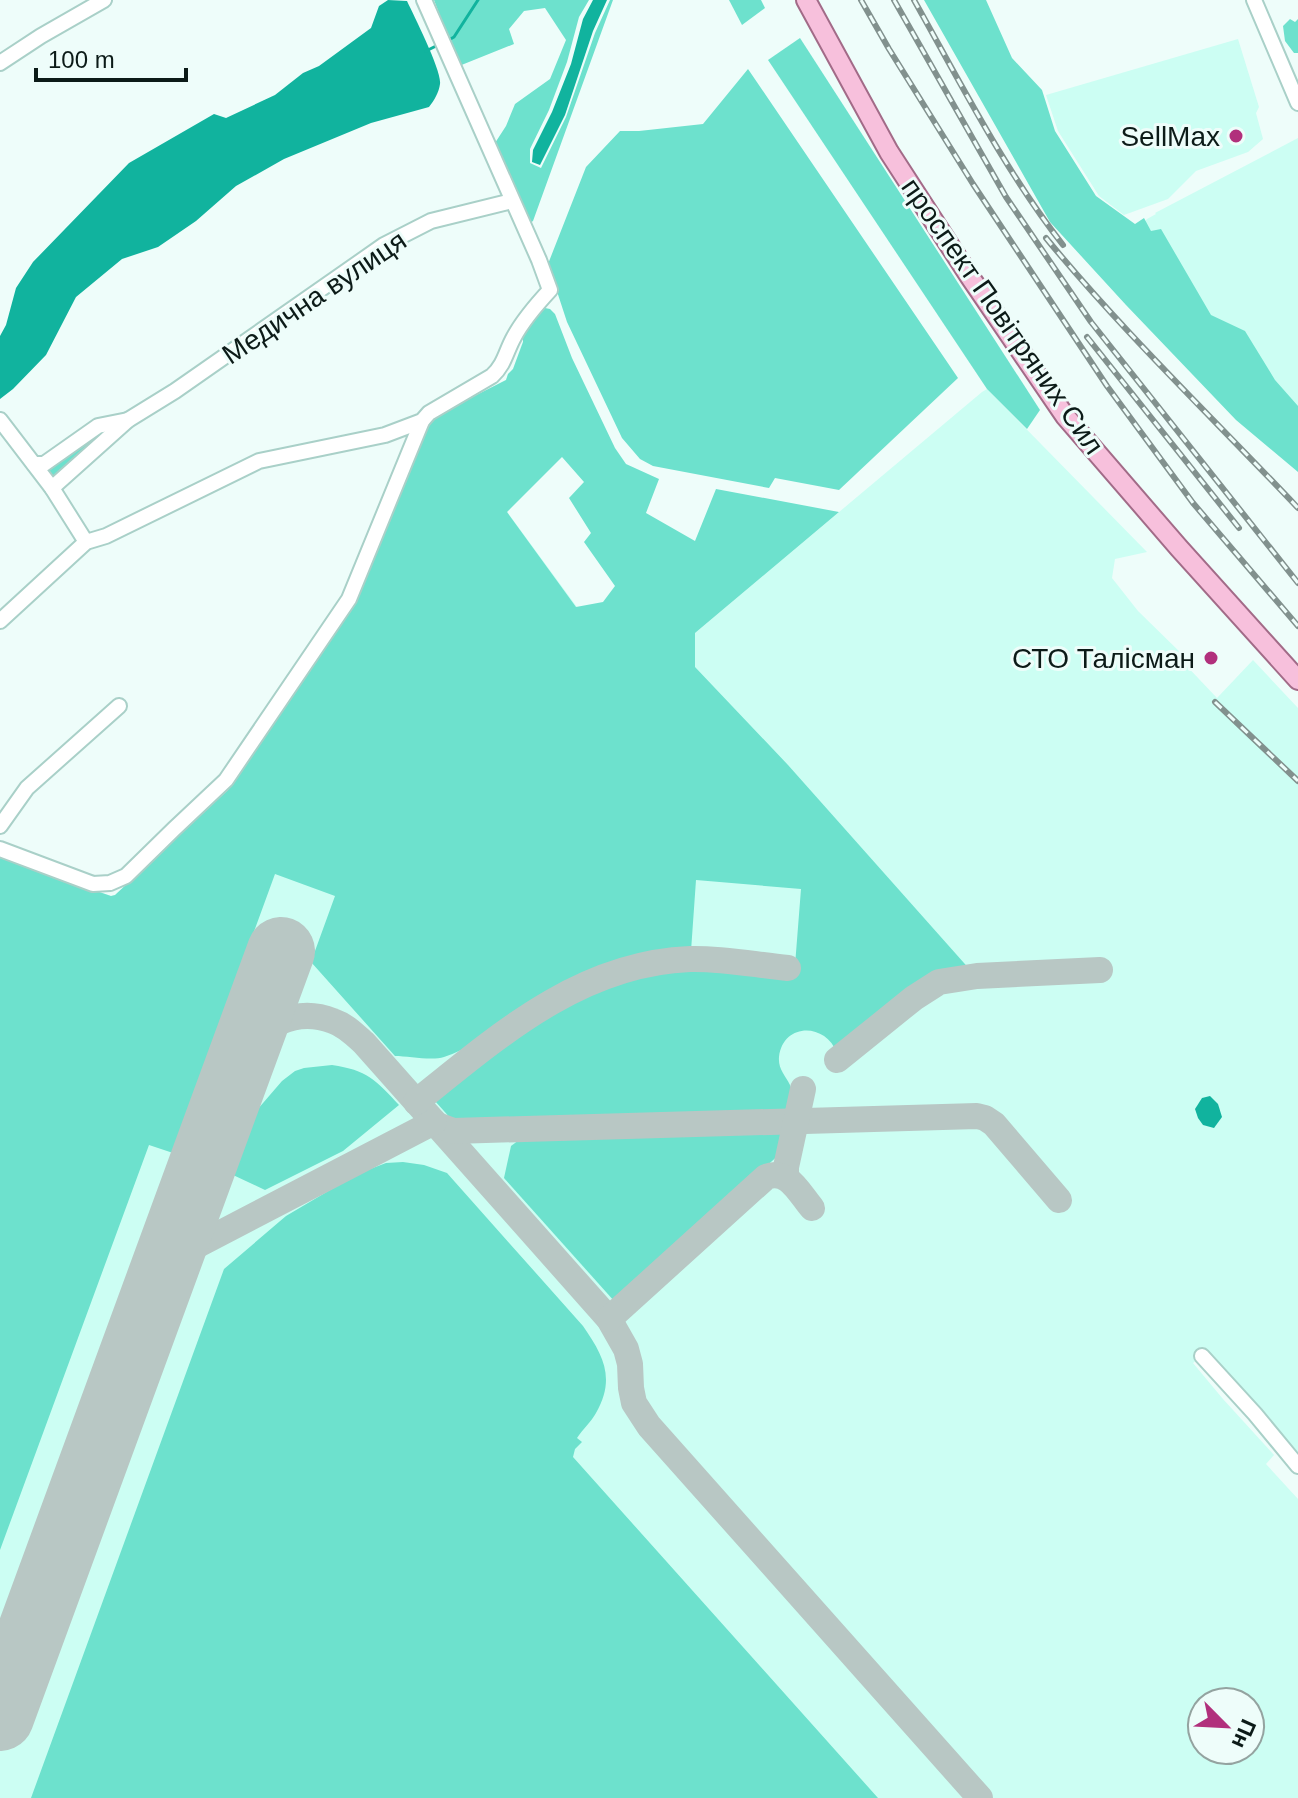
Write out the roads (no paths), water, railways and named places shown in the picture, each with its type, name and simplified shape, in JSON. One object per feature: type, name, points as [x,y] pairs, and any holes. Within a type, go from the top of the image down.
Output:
[{"type":"main road","name":"проспект Повітряних Сил","points":[[806,0],[889,152],[1065,416],[1298,680]]},
{"type":"street","points":[[0,63],[104,0]]},
{"type":"street","points":[[0,849],[93,884],[110,883],[126,876],[226,780],[349,599],[422,421],[429,413],[499,370],[514,337],[537,303],[550,290],[424,0]]},
{"type":"street","points":[[1254,0],[1298,103]]},
{"type":"street","name":"Медична вулиця","points":[[52,488],[128,420],[188,382],[384,245],[431,221],[512,201]]},
{"type":"street","points":[[0,420],[52,488],[86,542]]},
{"type":"street","name":"Медична вулиця","points":[[34,464],[44,464],[98,426],[128,420]]},
{"type":"street","points":[[0,621],[86,542],[106,536],[259,461],[385,435],[422,421]]},
{"type":"street","points":[[0,826],[27,788],[119,706]]},
{"type":"street","points":[[1202,1356],[1298,1466]]},
{"type":"waterway","points":[[447,41],[454,37],[478,0]]},
{"type":"waterway","points":[[426,51],[440,44]]},
{"type":"railway","points":[[861,0],[973,184],[1107,386],[1193,503],[1298,626]]},
{"type":"railway","points":[[894,0],[1006,197],[1091,322],[1298,583]]},
{"type":"railway","points":[[914,0],[1002,157],[1063,245]]},
{"type":"railway","points":[[1046,238],[1138,341],[1298,508]]},
{"type":"railway","points":[[1087,337],[1239,528]]},
{"type":"railway","points":[[1215,702],[1298,781]]},
{"type":"place","name":"SellMax","points":[[1236,136]]},
{"type":"place","name":"СТО Талісман","points":[[1211,658]]}]
